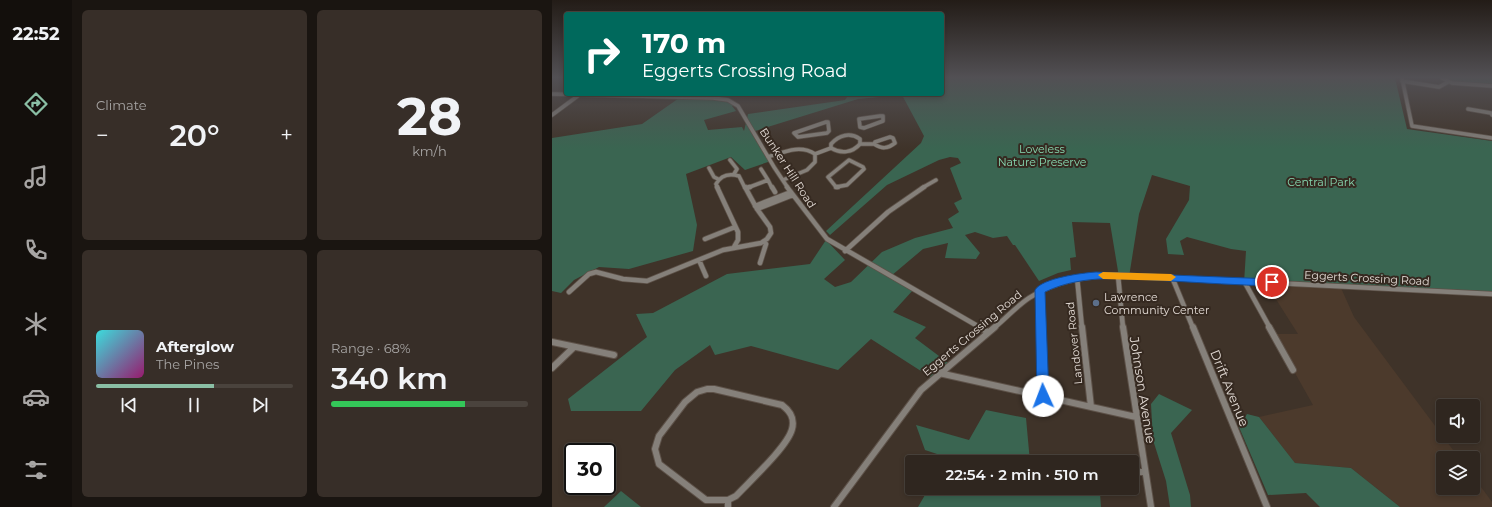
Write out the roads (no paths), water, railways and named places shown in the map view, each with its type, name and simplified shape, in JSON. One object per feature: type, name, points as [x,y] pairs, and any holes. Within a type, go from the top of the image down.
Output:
[{"type":"street","points":[[552,115],[571,102]]},
{"type":"street","name":"Bunker Hill Road","points":[[731,102],[738,106],[792,194],[828,239],[845,251],[988,332]]},
{"type":"street","points":[[1407,102],[1412,126],[1492,138]]},
{"type":"street","points":[[1468,109],[1492,115]]},
{"type":"street","points":[[854,135],[861,128],[883,121],[883,116],[858,120],[861,128]]},
{"type":"street","points":[[827,133],[829,131],[828,122],[794,132],[798,137],[827,133],[837,138]]},
{"type":"street","points":[[831,148],[832,142],[837,138],[846,135],[854,135],[860,139],[860,144]]},
{"type":"street","points":[[831,148],[836,151],[847,152],[860,144],[874,144],[890,137],[893,138],[895,143],[885,149],[874,144]]},
{"type":"street","points":[[815,154],[831,148]]},
{"type":"street","points":[[768,157],[800,149],[810,151],[815,154]]},
{"type":"street","points":[[847,152],[848,160]]},
{"type":"street","points":[[783,180],[810,168],[816,159],[815,154]]},
{"type":"street","points":[[730,160],[737,169],[734,174]]},
{"type":"street","points":[[848,160],[863,167],[864,169],[847,185],[836,187],[828,177],[835,173],[848,160]]},
{"type":"street","points":[[709,168],[714,177],[718,180]]},
{"type":"street","points":[[761,169],[775,192]]},
{"type":"street","points":[[569,292],[589,274],[596,272],[623,279],[647,281],[734,247],[757,244],[765,241],[770,236],[770,227],[756,207],[739,176],[734,174],[724,176],[718,180],[716,185],[738,236],[734,247]]},
{"type":"street","points":[[746,188],[768,180]]},
{"type":"street","points":[[845,251],[886,212],[909,195],[936,180]]},
{"type":"street","points":[[756,207],[792,194]]},
{"type":"street","points":[[705,239],[735,227]]},
{"type":"street","points":[[760,263],[766,244]]},
{"type":"street","points":[[699,260],[706,276]]},
{"type":"street","name":"Eggerts Crossing Road","points":[[834,507],[921,390],[1028,298],[1040,290],[1058,282],[1077,277],[1118,275],[1492,294]]},
{"type":"street","name":"Johnson Avenue","points":[[1118,275],[1121,315],[1151,507]]},
{"type":"street","name":"Landover Road","points":[[1077,277],[1091,407]]},
{"type":"street","name":"Drift Avenue","points":[[1172,278],[1267,507]]},
{"type":"street","points":[[1244,281],[1293,370]]},
{"type":"street","points":[[1040,290],[1043,396]]},
{"type":"street","points":[[552,342],[614,355]]},
{"type":"street","points":[[552,368],[574,347]]},
{"type":"street","points":[[939,373],[1136,417]]},
{"type":"street","points":[[714,389],[782,405],[787,408],[792,416],[792,430],[784,444],[743,490],[728,504],[706,500],[659,464],[656,454],[655,449],[660,436],[685,402],[690,397],[702,390],[714,389]]},
{"type":"street","points":[[1139,472],[1145,472]]},
{"type":"place","name":"Lawrence Community Center","points":[[1096,303]]},
{"type":"park label","name":"Loveless Nature Preserve","points":[[1042,155]]},
{"type":"park label","name":"Central Park","points":[[1321,182]]}]
